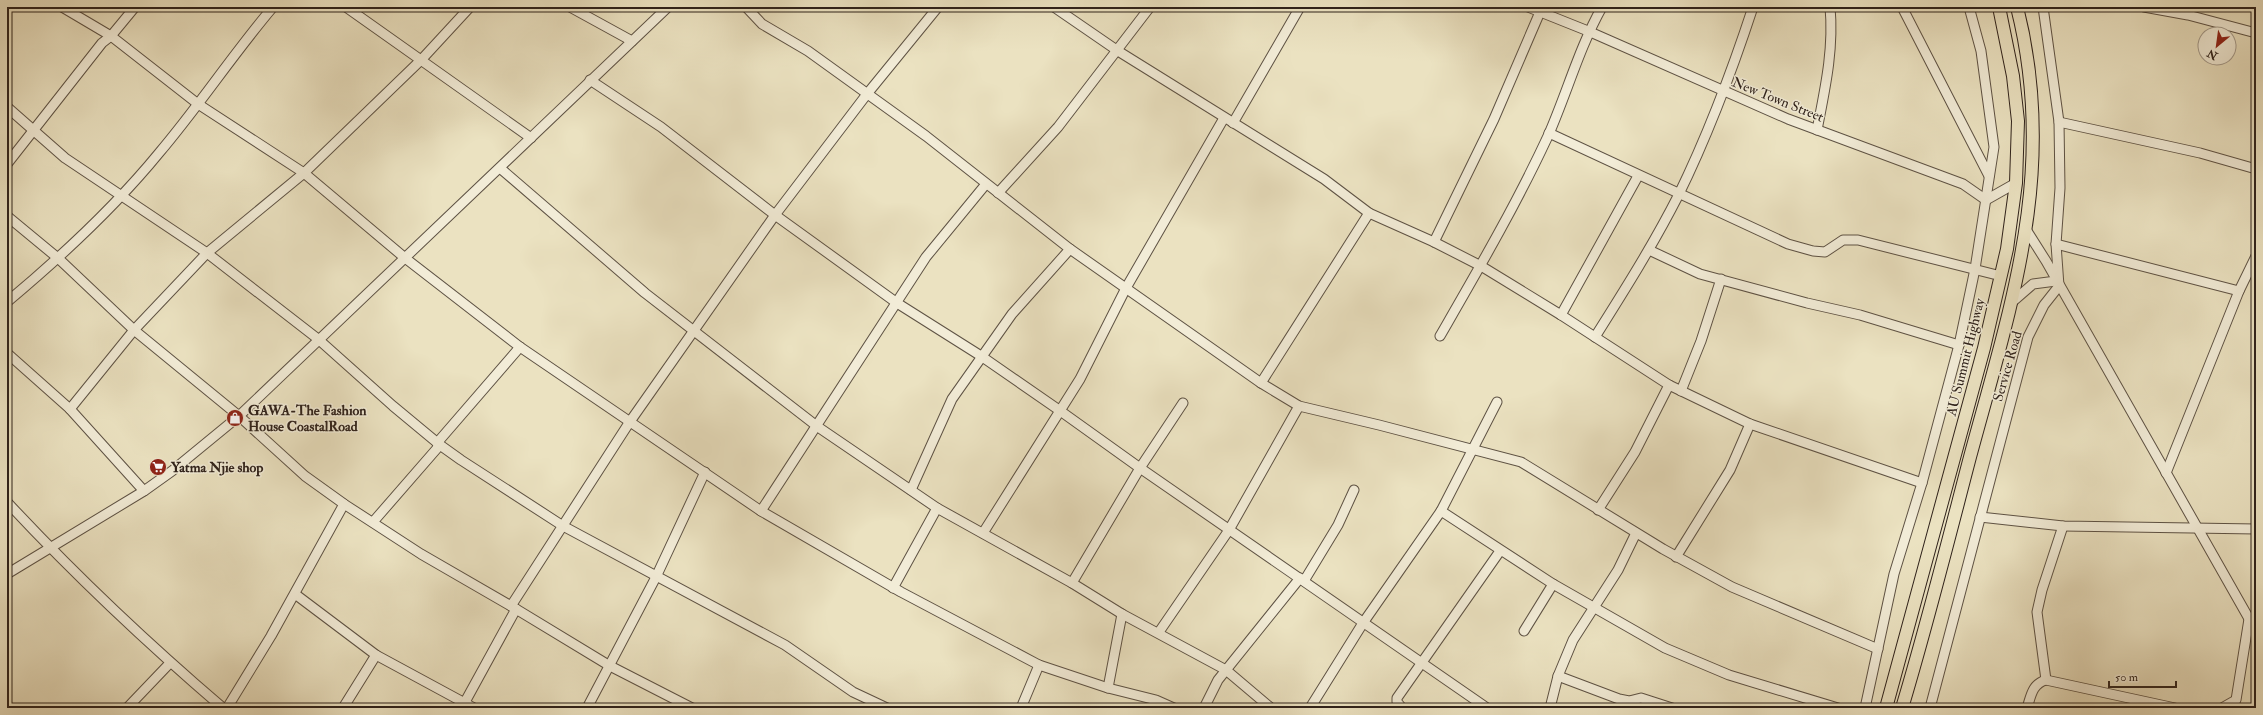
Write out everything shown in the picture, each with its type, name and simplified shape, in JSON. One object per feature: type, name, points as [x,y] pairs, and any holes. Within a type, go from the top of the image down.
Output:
[{"type":"main road","name":"AU Summit Highway","points":[[1886,708],[1984,348],[2007,249],[2016,183],[2018,122],[2013,76],[1999,7]]},
{"type":"main road","points":[[1902,708],[2011,303],[2027,231],[2032,185],[2034,120],[2029,73],[2017,7]]},
{"type":"street","points":[[62,7],[111,36],[198,104],[304,173],[405,258],[520,347],[629,423],[705,472],[761,511],[893,588],[1039,665],[1108,688],[1156,700],[1174,708]]},
{"type":"street","points":[[7,164],[102,43],[111,36],[135,7]]},
{"type":"street","points":[[7,302],[59,259],[122,196],[198,104],[245,39],[273,7]]},
{"type":"street","points":[[346,7],[422,59],[531,138]]},
{"type":"street","points":[[70,409],[134,330],[208,253],[304,173],[422,59],[470,7]]},
{"type":"street","points":[[570,7],[632,41]]},
{"type":"street","points":[[7,574],[144,491],[172,472],[239,416],[318,339],[668,7]]},
{"type":"street","points":[[746,7],[762,24],[808,51],[926,136],[1070,249],[1261,383],[1299,406],[1521,462],[1676,557],[1732,587],[1878,650]]},
{"type":"street","points":[[465,702],[514,607],[563,526],[629,423],[775,215],[867,94],[938,7]]},
{"type":"street","points":[[1054,7],[1118,51],[1324,179],[1369,213],[1434,242],[1480,266],[1561,314],[1669,385],[1750,424],[1922,483]]},
{"type":"street","points":[[998,193],[1058,127],[1118,51],[1150,7]]},
{"type":"street","points":[[1233,123],[1300,7]]},
{"type":"street","name":"New Town Street","points":[[1528,7],[1588,31],[1724,92],[1817,130],[1963,184],[1986,200]]},
{"type":"street","points":[[1440,336],[1518,201],[1549,134],[1588,31],[1602,7]]},
{"type":"street","points":[[1595,337],[1649,250],[1678,195],[1724,92],[1753,7]]},
{"type":"street","points":[[1817,130],[1830,59],[1832,28],[1830,7]]},
{"type":"street","points":[[1902,7],[1989,176]]},
{"type":"street","points":[[1865,708],[1894,574],[1922,483],[1959,345],[1974,269],[1994,147],[1980,51],[1969,7]]},
{"type":"street","points":[[2043,7],[2059,122],[2060,188],[2056,244],[2058,283]]},
{"type":"street","points":[[2144,7],[2188,15],[2256,33]]},
{"type":"street","points":[[1434,242],[1494,119],[1540,12]]},
{"type":"street","points":[[590,80],[660,127],[775,215],[897,303],[981,356],[1060,410],[1140,468],[1487,708]]},
{"type":"street","points":[[7,107],[65,158],[208,253],[318,339],[438,444],[563,526],[785,645],[853,692],[887,708]]},
{"type":"street","points":[[984,533],[1080,378],[1126,288],[1224,118]]},
{"type":"street","points":[[2059,122],[2200,153],[2256,169]]},
{"type":"street","points":[[1549,134],[1678,195],[1788,244],[1813,251],[1825,252],[1842,240],[1858,240],[2001,276]]},
{"type":"street","points":[[500,168],[594,251],[818,427],[937,508],[1072,583],[1122,614],[1159,632],[1226,670],[1271,708]]},
{"type":"street","points":[[1561,314],[1638,176]]},
{"type":"street","points":[[1986,200],[2016,183]]},
{"type":"street","points":[[761,511],[818,427],[926,257],[986,184]]},
{"type":"street","points":[[1261,383],[1369,213]]},
{"type":"street","points":[[7,216],[59,259],[134,330],[239,416],[305,476],[344,504],[421,554],[514,607],[610,666],[692,708]]},
{"type":"street","points":[[2027,231],[2198,526],[2256,631]]},
{"type":"street","points":[[2056,244],[2239,291]]},
{"type":"street","points":[[911,490],[952,399],[1012,314],[1070,249]]},
{"type":"street","points":[[1649,250],[1700,274],[1807,303],[1860,315],[1959,345]]},
{"type":"street","points":[[2166,473],[2239,291],[2256,256]]},
{"type":"street","points":[[1681,391],[1701,341],[1721,279]]},
{"type":"street","points":[[2011,303],[2033,284],[2058,283]]},
{"type":"street","name":"Service Road","points":[[1930,708],[2028,337],[2044,305],[2058,283]]},
{"type":"street","points":[[373,522],[520,347]]},
{"type":"street","points":[[7,353],[70,409],[144,491]]},
{"type":"street","points":[[1598,510],[1635,452],[1669,385]]},
{"type":"street","points":[[1310,708],[1363,623],[1441,511],[1497,402]]},
{"type":"street","points":[[1072,583],[1140,468],[1183,403]]},
{"type":"street","points":[[1159,632],[1229,530],[1299,406]]},
{"type":"street","points":[[1676,557],[1730,470],[1750,424]]},
{"type":"street","points":[[587,708],[656,577],[705,472]]},
{"type":"street","points":[[1204,708],[1218,680],[1302,579],[1338,525],[1354,490]]},
{"type":"street","points":[[7,502],[50,548],[170,663],[223,708]]},
{"type":"street","points":[[227,708],[295,594],[344,504]]},
{"type":"street","points":[[893,588],[937,508]]},
{"type":"street","points":[[1441,511],[1460,522],[1500,551],[1553,584],[1665,648],[1728,675],[1838,708]]},
{"type":"street","points":[[1980,517],[2063,526],[2198,526],[2256,529]]},
{"type":"street","points":[[2046,680],[2037,612],[2042,590],[2063,526]]},
{"type":"street","points":[[1550,708],[1558,676],[1573,640],[1618,570],[1636,533]]},
{"type":"street","points":[[1402,708],[1397,702],[1397,698],[1500,551]]},
{"type":"street","points":[[1524,631],[1553,584]]},
{"type":"street","points":[[295,594],[376,656],[474,708]]},
{"type":"street","points":[[1108,688],[1122,614]]},
{"type":"street","points":[[2242,708],[2236,700],[2249,619]]},
{"type":"street","points":[[343,708],[376,656]]},
{"type":"street","points":[[127,708],[170,663]]},
{"type":"street","points":[[1021,708],[1039,665]]},
{"type":"street","points":[[1558,676],[1619,699],[1629,701],[1641,698],[1672,708]]},
{"type":"street","points":[[2027,708],[2033,689],[2038,682],[2046,680],[2175,708]]},
{"type":"street","points":[[2222,708],[2236,700]]},
{"type":"place","name":"GAWA-The Fashion House CoastalRoad","points":[[235,418]]},
{"type":"place","name":"Yatma Njie shop","points":[[158,467]]}]
